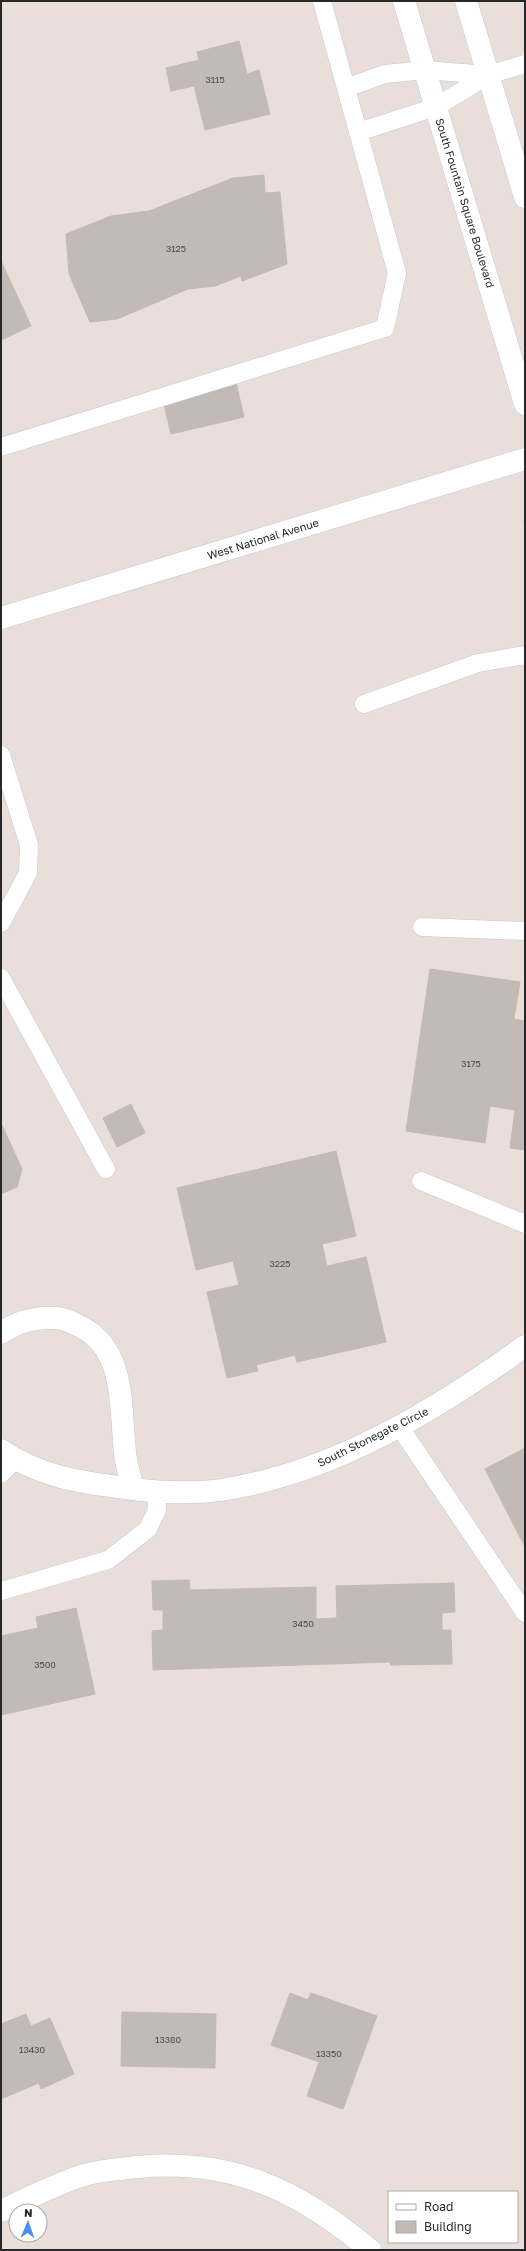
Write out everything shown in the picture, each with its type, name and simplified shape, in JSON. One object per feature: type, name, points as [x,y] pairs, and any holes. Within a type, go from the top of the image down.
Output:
[{"type":"street","name":"South Fountain Square Boulevard","points":[[404,1],[525,404]]},
{"type":"street","points":[[466,1],[525,197]]},
{"type":"street","name":"West National Avenue","points":[[1,618],[525,459]]},
{"type":"street","points":[[1,1333],[11,1326],[36,1317],[65,1319],[91,1332],[107,1351],[121,1394],[126,1459],[133,1490]]},
{"type":"street","name":"South Stonegate Circle","points":[[6,1461],[74,1482],[133,1490],[156,1492],[226,1490],[297,1472],[339,1455],[400,1426],[468,1388],[525,1346]]},
{"type":"street","points":[[1,2211],[84,2175],[116,2169],[162,2165],[212,2169],[252,2178],[282,2190],[338,2223],[370,2250]]},
{"type":"lane","points":[[1,447],[385,328],[397,274],[322,1]]},
{"type":"lane","points":[[358,132],[436,107],[488,75],[525,64]]},
{"type":"lane","points":[[346,88],[384,74],[425,70],[488,75]]},
{"type":"lane","points":[[364,704],[478,663],[525,655]]},
{"type":"lane","points":[[1,755],[29,845],[28,873],[1,922]]},
{"type":"lane","points":[[422,927],[525,931]]},
{"type":"lane","points":[[1,978],[106,1169]]},
{"type":"lane","points":[[421,1181],[525,1224]]},
{"type":"lane","points":[[400,1426],[525,1613]]},
{"type":"lane","points":[[1,1591],[108,1560],[148,1529],[157,1510],[156,1492]]},
{"type":"building","points":[[239,41],[247,74],[259,70],[270,114],[205,130],[194,86],[171,91],[166,68],[199,60],[197,52]]},
{"type":"building","points":[[264,175],[265,193],[280,192],[287,264],[242,281],[241,276],[215,286],[188,289],[117,319],[90,322],[69,274],[66,234],[111,216],[149,211],[233,178]]},
{"type":"building","points":[[1,261],[31,326],[1,340]]},
{"type":"building","points":[[236,383],[244,417],[171,434],[163,400]]},
{"type":"building","points":[[430,969],[520,982],[514,1019],[525,1021],[525,1150],[510,1148],[515,1110],[490,1106],[485,1143],[406,1131]]},
{"type":"building","points":[[131,1104],[145,1133],[117,1147],[103,1118]]},
{"type":"building","points":[[1,1123],[22,1169],[17,1187],[1,1194]]},
{"type":"building","points":[[336,1151],[356,1236],[322,1244],[327,1266],[366,1257],[386,1342],[297,1362],[295,1355],[256,1365],[258,1371],[227,1378],[207,1292],[239,1285],[233,1261],[196,1270],[177,1188]]},
{"type":"building","points":[[525,1448],[525,1547],[485,1469]]},
{"type":"building","points":[[189,1580],[190,1590],[316,1587],[316,1619],[337,1618],[336,1586],[454,1583],[455,1612],[442,1613],[442,1630],[451,1630],[452,1664],[391,1665],[390,1662],[153,1670],[152,1631],[163,1630],[163,1610],[153,1610],[152,1581]]},
{"type":"building","points":[[76,1608],[95,1694],[1,1715],[1,1636],[38,1628],[36,1617]]},
{"type":"building","points":[[290,1993],[308,2000],[311,1993],[377,2016],[343,2109],[307,2096],[319,2062],[271,2045]]},
{"type":"building","points":[[122,2012],[216,2014],[215,2068],[121,2066]]},
{"type":"building","points":[[26,2014],[31,2026],[50,2018],[74,2074],[41,2089],[39,2083],[1,2099],[1,2024]]}]
